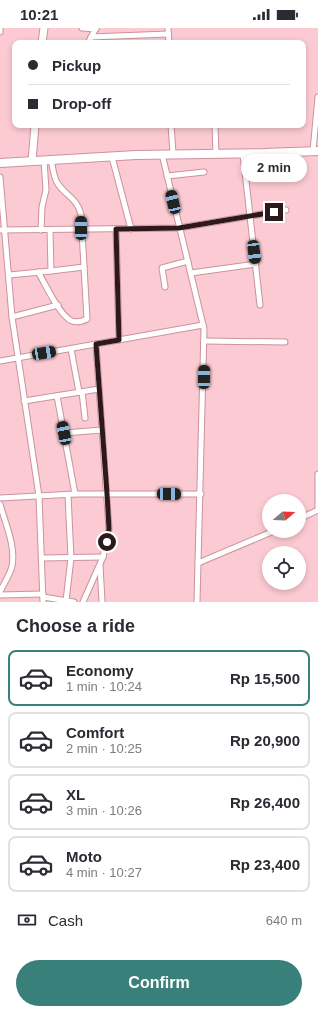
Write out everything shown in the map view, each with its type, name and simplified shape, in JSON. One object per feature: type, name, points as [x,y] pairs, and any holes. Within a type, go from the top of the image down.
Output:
[{"type":"main road","points":[[0,163],[173,153],[243,154],[315,151]]},
{"type":"street","points":[[42,40],[44,28]]},
{"type":"street","points":[[82,28],[96,29],[90,40]]},
{"type":"street","points":[[168,28],[169,40]]},
{"type":"street","points":[[91,37],[168,34]]},
{"type":"street","points":[[315,151],[318,97]]},
{"type":"street","points":[[32,161],[35,128]]},
{"type":"street","points":[[171,128],[173,153]]},
{"type":"street","points":[[215,128],[216,154]]},
{"type":"street","points":[[162,154],[203,325],[204,341],[197,602]]},
{"type":"street","points":[[243,154],[260,304]]},
{"type":"street","points":[[112,157],[131,229]]},
{"type":"street","points":[[38,272],[58,305],[71,321],[76,322],[87,319],[80,210],[72,197],[58,184],[48,160]]},
{"type":"street","points":[[40,230],[42,206],[46,190],[48,160]]},
{"type":"street","points":[[167,176],[204,172]]},
{"type":"street","points":[[0,177],[2,230],[9,275],[12,316],[39,496],[43,598]]},
{"type":"street","points":[[2,230],[179,228],[286,210]]},
{"type":"street","points":[[116,229],[119,340]]},
{"type":"street","points":[[50,230],[51,271]]},
{"type":"street","points":[[165,287],[162,268],[188,261]]},
{"type":"street","points":[[191,273],[256,264]]},
{"type":"street","points":[[9,275],[84,267]]},
{"type":"street","points":[[12,316],[58,305]]},
{"type":"street","points":[[0,361],[203,325]]},
{"type":"street","points":[[204,341],[285,342]]},
{"type":"street","points":[[82,602],[103,557],[109,529],[96,344]]},
{"type":"street","points":[[71,348],[85,418]]},
{"type":"street","points":[[24,401],[99,389]]},
{"type":"street","points":[[57,396],[75,494]]},
{"type":"street","points":[[64,433],[102,430]]},
{"type":"street","points":[[306,515],[318,509],[318,474]]},
{"type":"street","points":[[0,498],[75,494],[200,494]]},
{"type":"street","points":[[66,601],[71,558],[68,495]]},
{"type":"street","points":[[0,504],[13,557],[12,568],[3,581],[0,592]]},
{"type":"street","points":[[198,563],[262,536]]},
{"type":"street","points":[[42,558],[103,557]]},
{"type":"street","points":[[100,564],[102,602]]},
{"type":"street","points":[[0,595],[74,602]]},
{"type":"route","points":[[107,542],[109,529],[96,344],[119,340],[116,229],[179,228],[274,212]]}]
